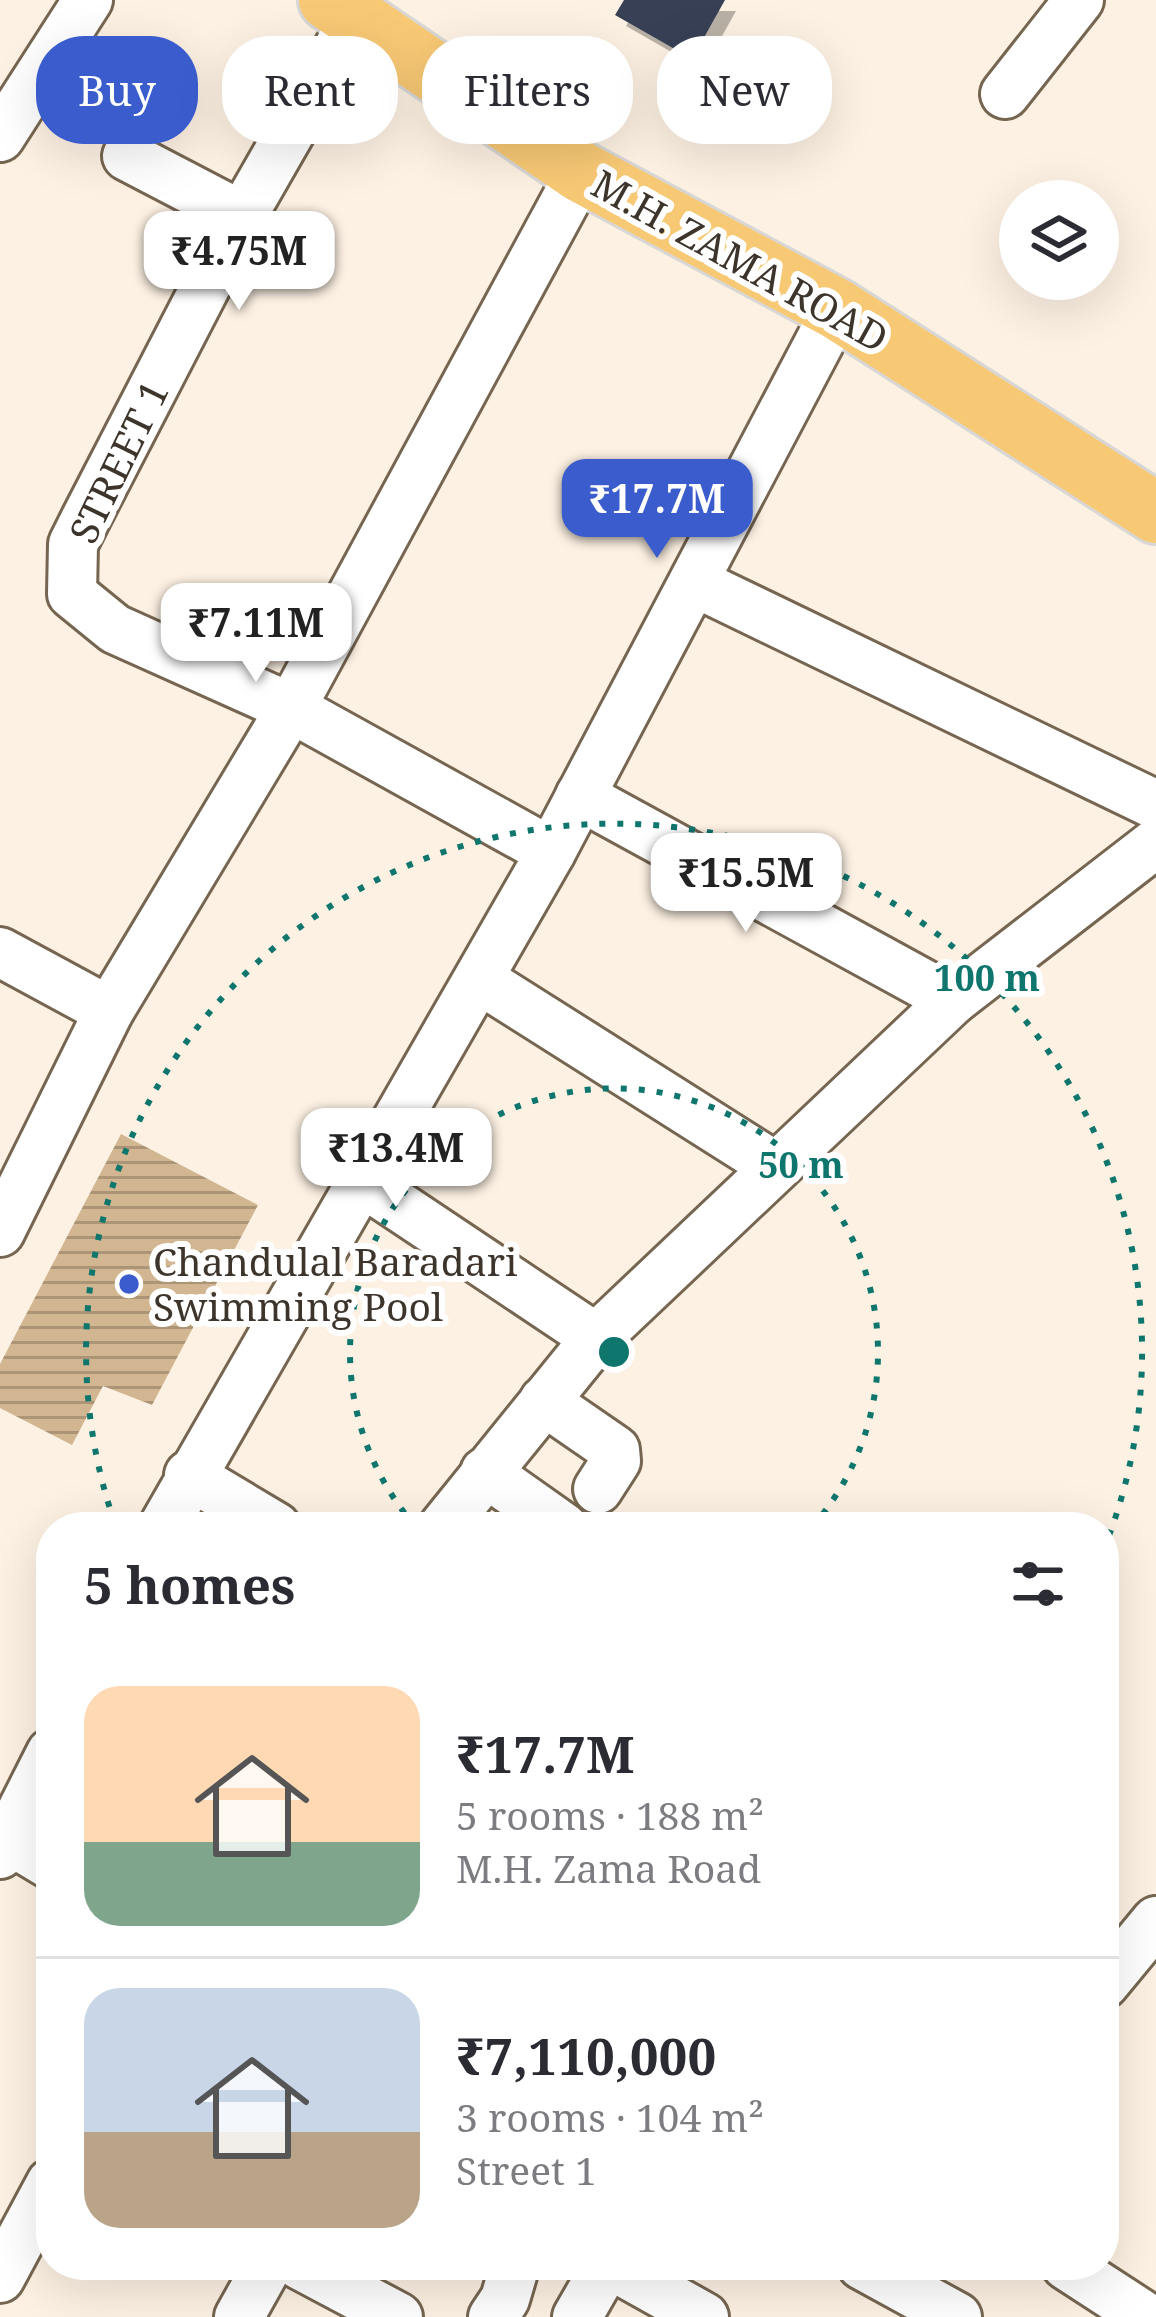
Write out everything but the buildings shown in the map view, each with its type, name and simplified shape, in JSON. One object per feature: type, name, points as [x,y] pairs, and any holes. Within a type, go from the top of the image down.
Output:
[{"type":"main road","name":"M.H. ZAMA ROAD","points":[[342,10],[581,172],[837,309],[1156,513]]},
{"type":"street","points":[[0,137],[88,0]]},
{"type":"street","points":[[1006,94],[1079,0]]},
{"type":"street","name":"STREET 1","points":[[291,708],[116,629],[72,594],[73,544],[342,10]]},
{"type":"street","points":[[127,156],[242,216]]},
{"type":"street","points":[[0,1232],[109,1010],[291,708],[581,172]]},
{"type":"street","points":[[170,1512],[551,852],[837,309]]},
{"type":"street","points":[[694,581],[1156,805]]},
{"type":"street","points":[[291,708],[551,852]]},
{"type":"street","points":[[580,796],[953,1000]]},
{"type":"street","points":[[454,1512],[596,1338],[953,1000],[1156,843]]},
{"type":"street","points":[[0,952],[109,1010]]},
{"type":"street","points":[[479,979],[776,1167]]},
{"type":"street","points":[[364,1183],[596,1338]]},
{"type":"street","points":[[544,1400],[615,1450],[616,1461],[598,1489]]},
{"type":"street","points":[[485,1472],[542,1512]]},
{"type":"street","points":[[189,1475],[251,1512]]},
{"type":"street","points":[[36,1783],[4,1846],[36,1859]]},
{"type":"street","points":[[1119,1966],[1156,1921]]},
{"type":"street","points":[[0,2278],[36,2211]]},
{"type":"street","points":[[238,2317],[259,2280]]},
{"type":"street","points":[[328,2280],[398,2317]]},
{"type":"street","points":[[578,2317],[600,2280]]},
{"type":"street","points":[[636,2280],[704,2317]]},
{"type":"street","points":[[889,2280],[957,2317]]},
{"type":"street","points":[[1089,2280],[1146,2317]]},
{"type":"shaded area","name":"Chandulal Baradari Swimming Pool","points":[[121,1134],[258,1205],[152,1405],[103,1386],[72,1445],[0,1408],[0,1364]]},
{"type":"place","name":"Chandulal Baradari Swimming Pool","points":[[129,1284]]}]
